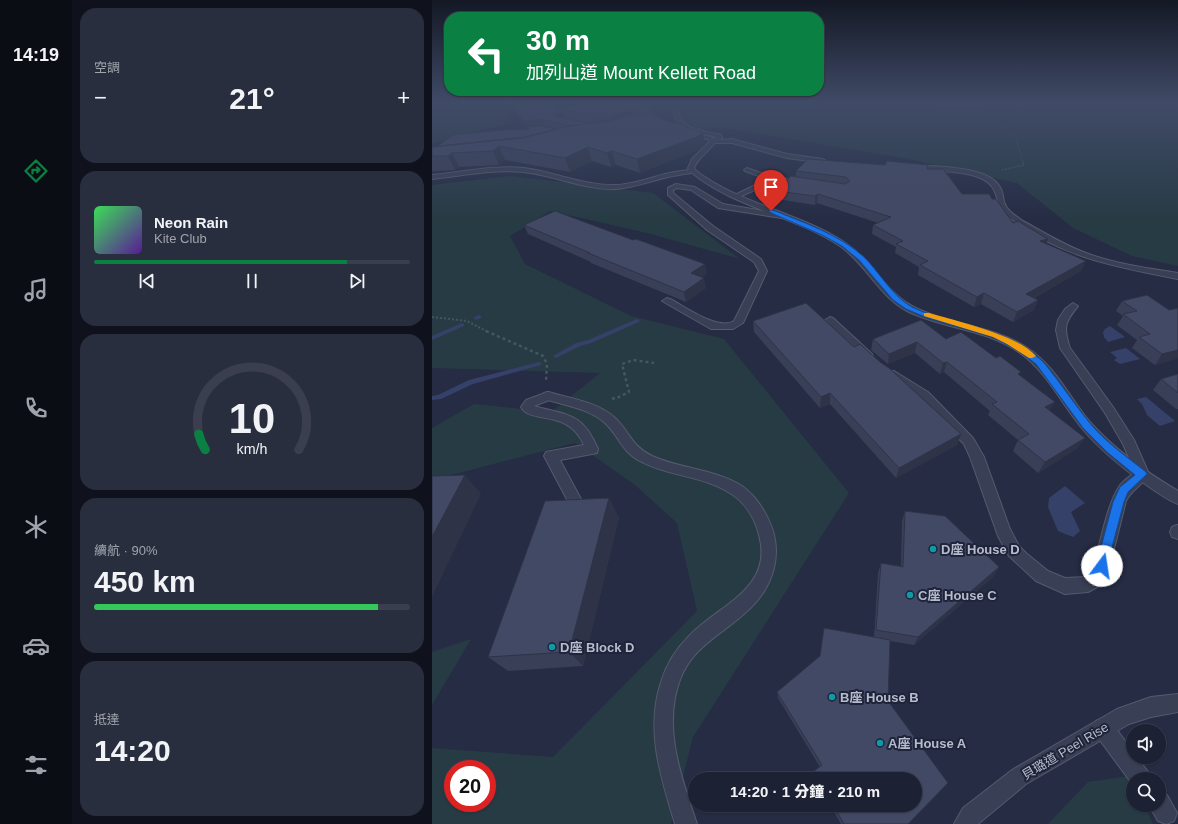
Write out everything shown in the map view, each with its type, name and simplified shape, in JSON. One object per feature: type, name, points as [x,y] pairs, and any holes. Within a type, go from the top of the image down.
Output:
[{"type":"street","points":[[713,142],[693,162],[691,168],[708,183],[844,244],[861,258],[896,298],[909,308],[996,335],[1032,356],[1049,374],[1087,426],[1110,449],[1142,474],[1178,498]]},
{"type":"street","points":[[734,142],[787,156],[827,161]]},
{"type":"street","points":[[904,167],[950,170],[980,176],[998,187],[1000,201],[1009,213],[1028,226],[1065,247],[1098,259],[1178,276]]},
{"type":"street","points":[[432,177],[517,170],[542,173],[570,181],[614,187],[627,186],[668,175],[693,171]]},
{"type":"street","points":[[747,170],[773,179],[808,185]]},
{"type":"street","points":[[737,196],[773,179]]},
{"type":"street","points":[[668,301],[715,327],[733,326],[738,323],[762,271],[758,261],[710,228],[670,194],[670,189],[676,186],[693,188],[721,206],[782,216]]},
{"type":"street","points":[[1073,306],[1067,312],[1061,327],[1062,337],[1066,348],[1109,410],[1129,443],[1142,474]]},
{"type":"street","points":[[830,320],[883,369],[924,395],[964,434],[977,457],[1003,531],[1008,541],[1014,550],[1031,568],[1054,582],[1065,586],[1076,586],[1088,584],[1095,580],[1102,566],[1119,502],[1124,490],[1142,474]]},
{"type":"street","points":[[576,503],[551,456],[592,449],[582,428],[565,417],[531,410],[527,407],[530,403],[548,396],[597,412],[608,418],[627,444],[640,456],[668,468],[718,481],[737,491],[756,511],[769,539],[769,558],[763,578],[748,599],[709,629],[692,646],[677,668],[666,695],[663,724],[664,739],[672,778],[686,824]]},
{"type":"street","name":"貝璐道 Peel Rise","points":[[965,824],[971,816],[1019,777],[1124,716],[1151,707],[1178,704]]},
{"type":"street","points":[[1103,728],[1136,772]]},
{"type":"path","points":[[980,176],[1024,165],[1017,142]]},
{"type":"path","points":[[432,317],[467,321],[500,338],[546,358],[546,388],[548,396]]},
{"type":"path","points":[[608,397],[615,399],[629,392],[622,364],[633,360],[654,362]]},
{"type":"shaded area","points":[[811,142],[1178,142],[1178,266],[1132,256],[1073,228],[1017,183],[909,159]]},
{"type":"shaded area","points":[[510,176],[653,193],[740,259],[647,233],[550,211],[510,236],[525,264],[631,316],[724,339],[849,493],[693,737],[671,824],[432,824],[432,748],[553,757],[697,611],[677,523],[635,485],[575,443],[432,480],[432,428],[474,404],[551,412],[600,373],[432,368],[432,185]]},
{"type":"shaded area","points":[[471,639],[432,705],[432,652]]},
{"type":"shaded area","points":[[1126,776],[1126,812],[1147,812],[1153,824],[1048,824],[1088,782]]},
{"type":"water","points":[[1110,326],[1125,337],[1108,342],[1104,337],[1103,332]]},
{"type":"water","points":[[1126,348],[1140,359],[1120,364],[1114,360],[1117,358],[1110,352]]},
{"type":"water","points":[[1146,397],[1175,421],[1160,426],[1147,415],[1142,404],[1137,399]]},
{"type":"water","points":[[1065,486],[1085,503],[1071,512],[1080,531],[1073,537],[1058,531],[1048,507],[1049,498]]},
{"type":"building","points":[[443,142],[472,142],[438,146]]},
{"type":"building","points":[[477,142],[682,142],[637,159],[612,151],[607,153],[588,147],[565,158],[499,146],[493,151],[452,153],[448,156],[432,156],[432,147]]},
{"type":"building","points":[[808,159],[885,165],[887,161],[928,165],[927,169],[943,169],[962,194],[989,194],[992,199],[996,199],[1013,223],[1018,221],[1048,239],[1040,241],[1086,261],[1026,294],[1038,300],[1017,312],[984,293],[977,297],[920,265],[928,261],[896,244],[903,241],[873,225],[891,217],[818,194],[815,196],[776,191],[791,176],[845,184],[850,181],[846,177],[796,171]]},
{"type":"building","points":[[555,211],[633,240],[636,239],[705,264],[691,273],[704,278],[684,292],[524,225]]},
{"type":"building","points":[[1147,295],[1169,310],[1178,308],[1178,350],[1162,354],[1139,337],[1150,334],[1123,314],[1137,311],[1122,301]]},
{"type":"building","points":[[806,303],[854,347],[860,344],[889,368],[961,434],[899,468],[830,393],[821,397],[753,321]]},
{"type":"building","points":[[921,320],[946,339],[961,332],[996,358],[1000,356],[1021,372],[1018,374],[1055,402],[1045,407],[1085,438],[1045,462],[1018,440],[1029,434],[992,404],[997,402],[947,362],[943,363],[917,342],[889,354],[873,339]]},
{"type":"building","points":[[1178,374],[1178,393],[1161,379]]},
{"type":"building","points":[[465,475],[432,537],[432,476]]},
{"type":"building","points":[[609,498],[569,652],[488,657],[545,501]]},
{"type":"building","points":[[905,511],[945,516],[999,567],[918,637],[876,630],[881,563],[903,567]]},
{"type":"building","points":[[824,628],[890,640],[888,701],[948,783],[922,810],[922,772],[813,772],[822,765],[777,692],[820,656]]},
{"type":"building","points":[[837,812],[920,812],[908,824],[844,824]]},
{"type":"waterway","points":[[556,356],[578,344],[589,342],[637,321]]},
{"type":"waterway","points":[[432,338],[462,325]]},
{"type":"waterway","points":[[432,398],[439,397],[471,382],[539,364]]},
{"type":"slow traffic","points":[[926,315],[996,335],[1032,356]]},
{"type":"place","name":"D座 House D","points":[[933,549]]},
{"type":"place","name":"C座 House C","points":[[910,595]]},
{"type":"place","name":"D座 Block D","points":[[552,647]]},
{"type":"place","name":"B座 House B","points":[[832,697]]},
{"type":"place","name":"A座 House A","points":[[880,743]]},
{"type":"route","points":[[771,211],[844,244],[861,258],[890,293],[909,308],[917,312],[996,335],[1022,349],[1039,362],[1087,426],[1110,449],[1142,474],[1124,490],[1119,502],[1102,566]]}]
